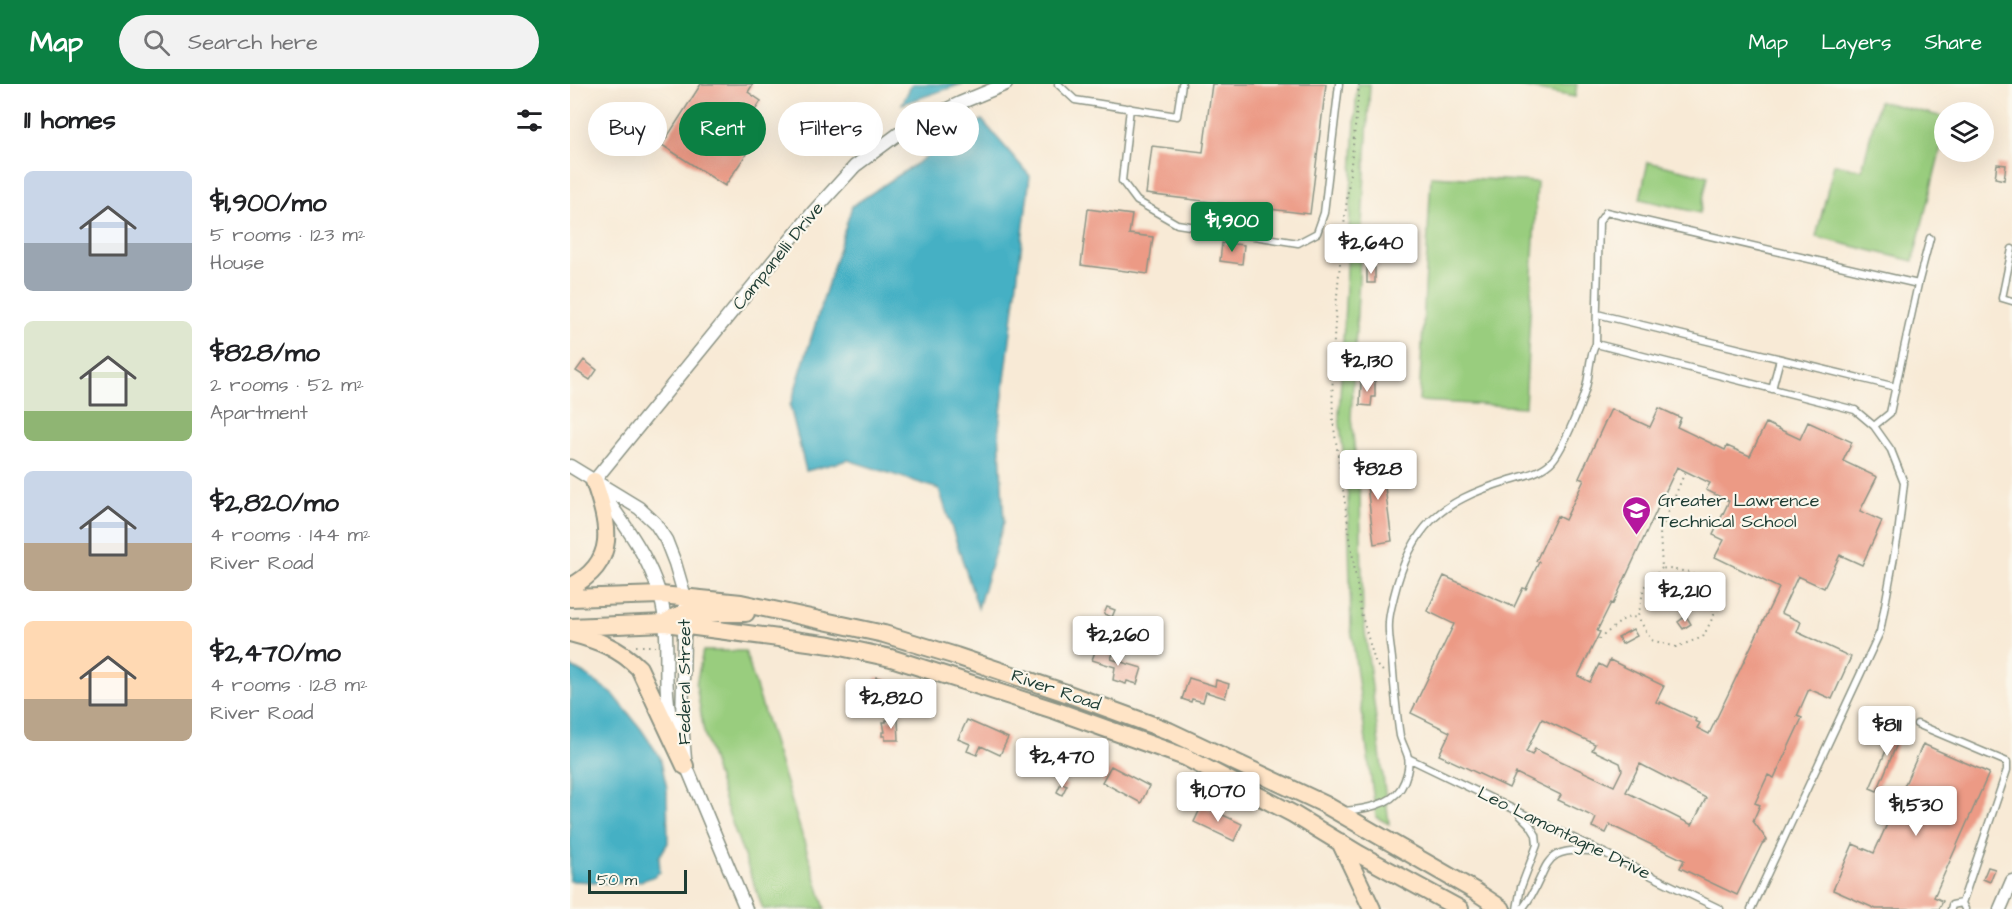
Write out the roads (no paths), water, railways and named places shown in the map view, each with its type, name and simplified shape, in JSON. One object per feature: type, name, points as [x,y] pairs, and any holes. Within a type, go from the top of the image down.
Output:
[{"type":"main road","points":[[570,587],[596,569],[605,550],[608,531],[594,481]]},
{"type":"main road","name":"River Road","points":[[570,598],[661,595],[685,612],[871,654],[1057,711],[1185,757],[1293,814],[1458,909]]},
{"type":"main road","name":"River Road","points":[[570,627],[665,623],[685,612],[741,603],[895,637],[1063,692],[1169,731],[1336,812],[1475,891],[1502,909]]},
{"type":"main road","points":[[570,633],[609,645],[639,668],[685,766]]},
{"type":"main road","points":[[1339,842],[1372,909]]},
{"type":"street","name":"Campanelli Drive","points":[[594,481],[814,211],[855,166],[905,129],[960,102],[1006,84]]},
{"type":"street","name":"Federal Street","points":[[570,466],[639,508],[655,523],[666,540],[675,562],[685,612],[682,723],[685,766]]},
{"type":"street","name":"Federal Street","points":[[594,481],[631,535],[661,595],[665,623],[666,700],[685,766],[746,909]]},
{"type":"street","points":[[2000,909],[2012,881]]},
{"type":"lane","points":[[1058,84],[1076,100],[1177,116],[1182,84]]},
{"type":"lane","points":[[1130,108],[1122,180],[1129,193],[1137,201],[1178,224],[1298,243],[1317,233],[1324,213],[1338,84]]},
{"type":"lane","points":[[1336,812],[1360,810],[1377,805],[1396,794],[1402,787],[1407,771],[1408,758],[1401,739],[1389,623],[1403,568],[1416,538],[1430,520],[1446,506],[1482,488],[1542,469],[1553,460],[1581,407],[1591,352],[1596,344],[1599,222],[1606,212],[1918,284]]},
{"type":"lane","points":[[1874,426],[1890,414],[1930,238]]},
{"type":"lane","points":[[2012,249],[2002,298],[2012,302]]},
{"type":"lane","points":[[1597,314],[1896,387]]},
{"type":"lane","points":[[1596,344],[1855,410],[1874,426],[1891,450],[1904,483],[1898,535],[1880,633],[1751,909]]},
{"type":"lane","points":[[1772,389],[1780,359]]},
{"type":"lane","points":[[1917,724],[2007,762],[2007,770],[1964,906],[1952,904],[1951,909]]},
{"type":"lane","name":"Leo Lamontagne Drive","points":[[1408,758],[1720,909]]},
{"type":"lane","points":[[1516,811],[1530,825],[1536,835],[1537,845],[1521,887],[1517,909]]},
{"type":"lane","points":[[1522,909],[1533,896],[1547,861],[1557,853],[1573,850],[1606,853]]},
{"type":"water","points":[[912,84],[962,84],[908,102],[903,102]]},
{"type":"water","points":[[982,120],[1030,176],[999,429],[1004,522],[978,608],[939,489],[848,460],[806,471],[790,406],[852,206],[928,156],[979,156],[979,122]]},
{"type":"water","points":[[570,666],[614,695],[660,757],[667,788],[668,843],[659,857],[660,872],[651,878],[629,883],[570,881]]},
{"type":"place","name":"Greater Lawrence Technical School","points":[[1637,536]]}]
